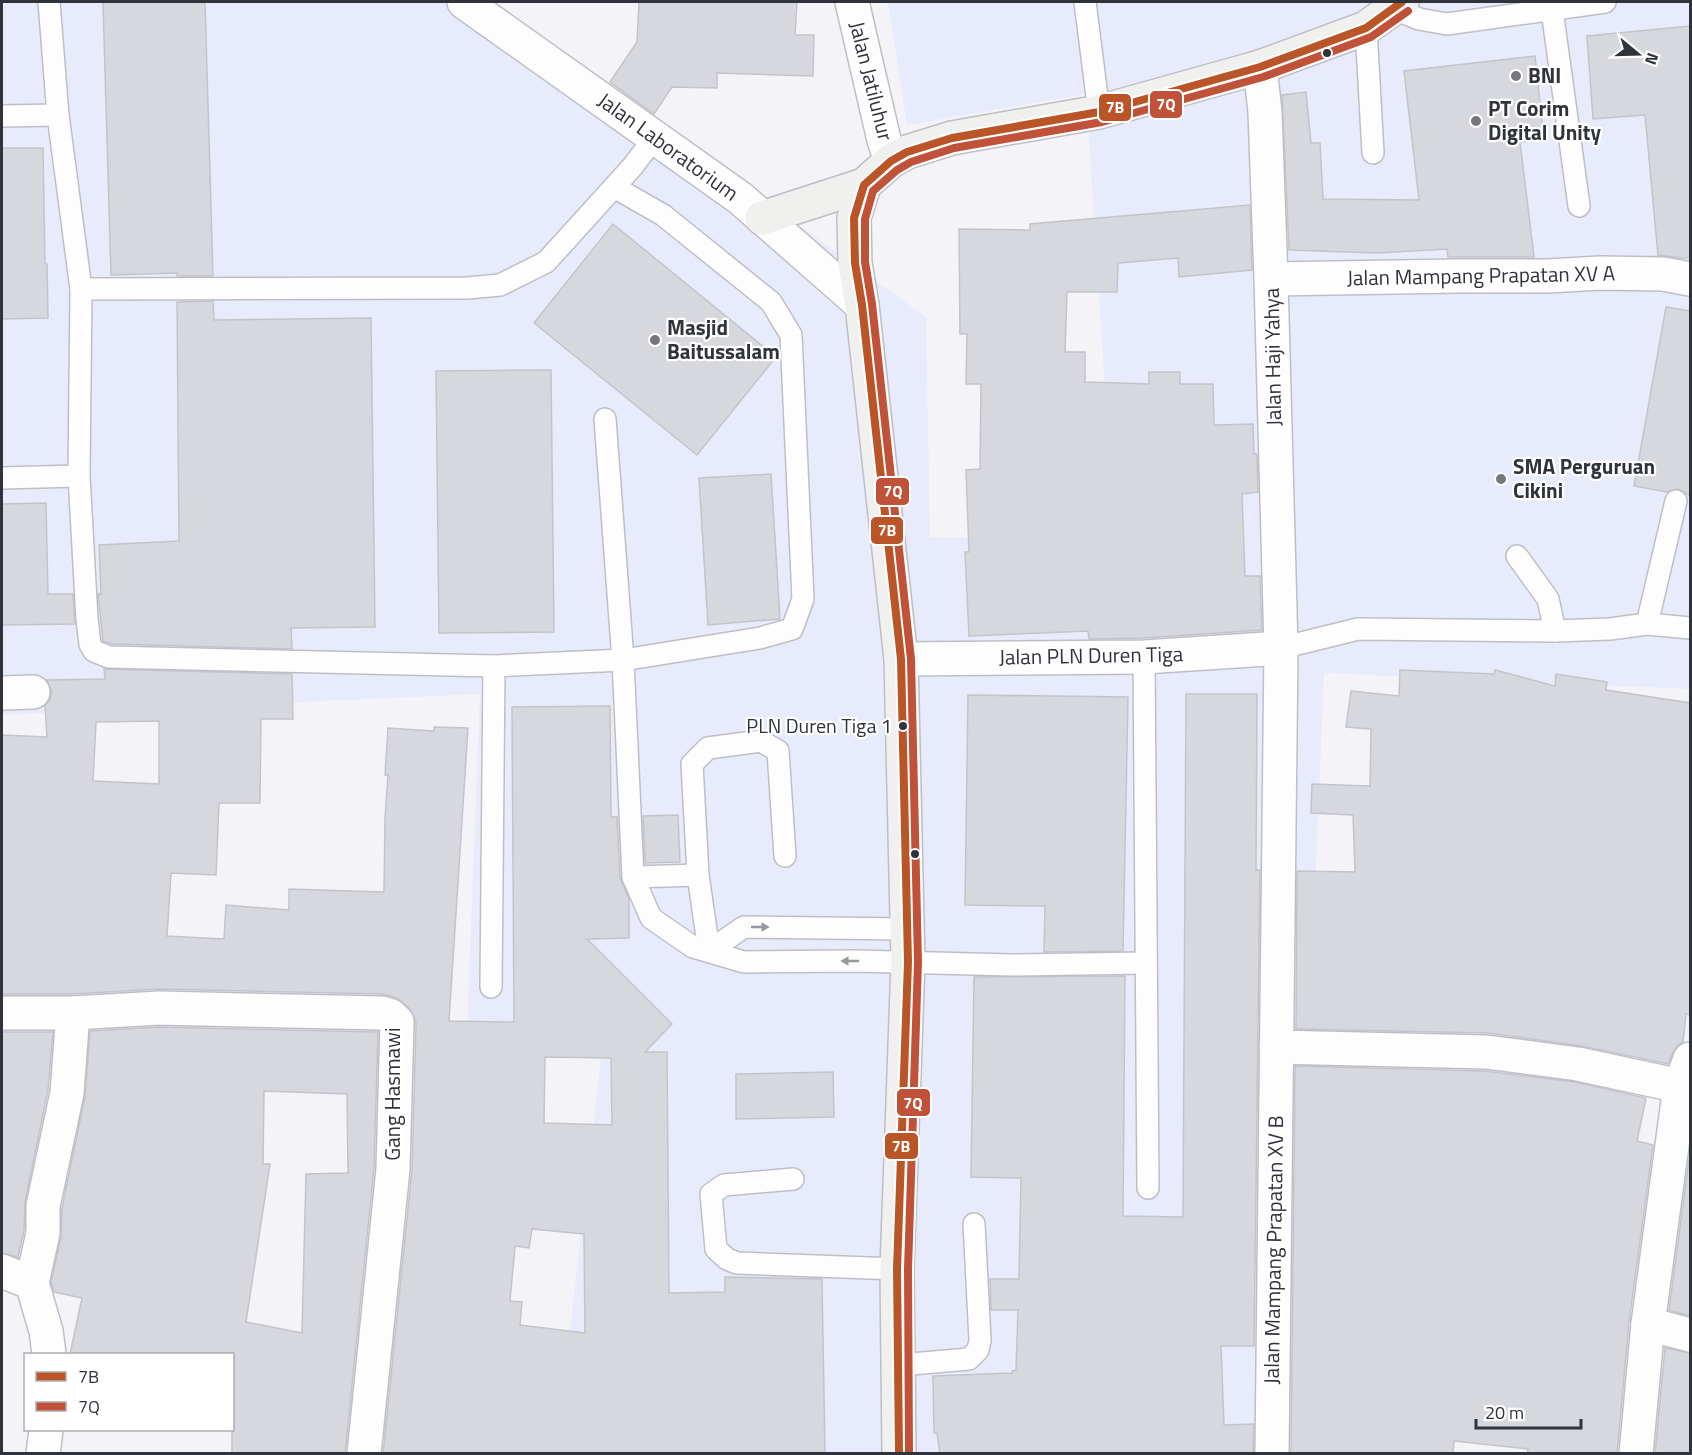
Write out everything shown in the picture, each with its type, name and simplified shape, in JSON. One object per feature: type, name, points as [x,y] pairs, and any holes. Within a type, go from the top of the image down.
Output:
[{"type":"main road","points":[[762,218],[864,185],[891,161],[908,152],[952,138],[1099,112],[1260,67],[1366,27],[1398,5]]},
{"type":"main road","points":[[864,185],[854,219],[855,263],[862,305],[901,659],[908,962],[897,1269],[899,1454]]},
{"type":"street","name":"Jalan Laboratorium","points":[[464,2],[740,198],[862,305]]},
{"type":"street","name":"Jalan Jatiluhur","points":[[852,2],[891,161]]},
{"type":"street","name":"Jalan Haji Yahya","points":[[1260,67],[1271,279],[1281,648],[1276,1047]]},
{"type":"street","name":"Jalan Mampang Prapatan XV A","points":[[1271,279],[1548,276],[1600,273],[1663,274],[1690,279]]},
{"type":"street","name":"Jalan PLN Duren Tiga","points":[[901,659],[1144,657],[1281,648]]},
{"type":"street","name":"Gang Hasmawi","points":[[2,1013],[73,1013],[159,1008],[382,1013],[391,1016],[397,1022],[393,1169],[364,1454]]},
{"type":"street","points":[[49,1353],[46,1331],[32,1283],[43,1233],[43,1206],[68,1093],[73,1013]]},
{"type":"street","points":[[1276,1047],[1486,1052],[1578,1064],[1685,1073],[1648,1324],[1636,1454]]},
{"type":"street","name":"Jalan Mampang Prapatan XV B","points":[[1272,1454],[1276,1047]]},
{"type":"street","points":[[2,1271],[32,1283]]},
{"type":"street","points":[[1648,1324],[1690,1335]]},
{"type":"street","points":[[43,1454],[46,1431]]},
{"type":"lane","points":[[49,2],[58,114],[81,289],[79,476],[87,619],[90,644],[94,651],[109,657],[494,666],[623,660],[760,638],[792,629],[803,599],[791,335],[771,302],[663,215],[614,187]]},
{"type":"lane","points":[[1085,2],[1099,112]]},
{"type":"lane","points":[[1398,5],[1419,19],[1447,24],[1605,2]]},
{"type":"lane","points":[[1552,10],[1579,206]]},
{"type":"lane","points":[[1366,27],[1373,153]]},
{"type":"lane","points":[[2,116],[58,114]]},
{"type":"lane","points":[[81,289],[467,288],[500,285],[546,262],[633,166],[655,137]]},
{"type":"lane","points":[[605,419],[627,705],[633,878],[651,918],[693,947],[744,962],[908,962],[1012,965],[1145,963]]},
{"type":"lane","points":[[2,478],[79,476]]},
{"type":"lane","points":[[1647,624],[1676,501]]},
{"type":"lane","points":[[1517,556],[1548,599],[1555,631]]},
{"type":"lane","points":[[1281,648],[1358,629],[1555,631],[1647,624],[1690,628]]},
{"type":"lane","points":[[1144,657],[1148,1188]]},
{"type":"lane","points":[[491,987],[494,666]]},
{"type":"lane","points":[[709,951],[698,875],[692,764],[708,748],[761,741],[778,751],[785,856]]},
{"type":"lane","points":[[633,878],[698,875]]},
{"type":"lane","points":[[709,951],[744,927],[908,929]]},
{"type":"lane","points":[[793,1179],[724,1185],[711,1194],[716,1249],[727,1259],[737,1263],[897,1269]]},
{"type":"lane","points":[[898,1365],[969,1359],[978,1350],[980,1340],[974,1224]]},
{"type":"shaded area","points":[[2,2],[489,2],[926,317],[930,537],[1115,542],[1086,94],[907,125],[888,2],[1690,2],[1690,689],[1324,673],[1292,1444],[944,1434],[944,1453],[556,1453],[604,1032],[467,1028],[480,694],[2,715]]},
{"type":"building","points":[[103,2],[205,2],[213,276],[177,276],[177,273],[111,275]]},
{"type":"building","points":[[639,2],[797,2],[795,35],[814,35],[813,76],[717,73],[717,88],[672,87],[654,114],[610,82],[637,42]]},
{"type":"building","points":[[1690,26],[1690,258],[1682,258],[1658,255],[1645,115],[1593,119],[1587,36]]},
{"type":"building","points":[[1535,56],[1544,140],[1520,142],[1534,257],[1448,257],[1447,249],[1377,253],[1289,250],[1282,95],[1306,92],[1311,143],[1320,143],[1323,199],[1419,200],[1404,71]]},
{"type":"building","points":[[2,148],[43,148],[48,318],[2,319]]},
{"type":"building","points":[[1250,205],[1252,270],[1179,277],[1178,258],[1118,263],[1117,292],[1067,292],[1065,352],[1085,352],[1085,382],[1149,384],[1149,372],[1180,372],[1180,384],[1213,384],[1214,425],[1253,424],[1258,492],[1242,494],[1245,576],[1260,576],[1262,630],[1143,638],[1089,639],[1088,631],[969,636],[965,552],[969,552],[966,470],[980,469],[981,384],[966,384],[967,334],[960,334],[959,229],[1030,230],[1030,224]]},
{"type":"building","name":"Masjid Baitussalam","points":[[613,224],[776,357],[697,455],[534,323]]},
{"type":"building","points":[[213,301],[214,320],[371,318],[375,627],[291,628],[292,649],[112,644],[103,641],[98,594],[101,594],[99,545],[179,541],[177,302]]},
{"type":"building","points":[[1666,307],[1690,311],[1690,496],[1678,489],[1667,492],[1634,486]]},
{"type":"building","points":[[551,370],[554,632],[439,633],[436,371]]},
{"type":"building","points":[[771,474],[780,619],[708,625],[699,478]]},
{"type":"building","points":[[46,503],[48,594],[73,594],[75,624],[2,625],[2,504]]},
{"type":"building","points":[[104,669],[292,674],[293,719],[261,719],[260,803],[219,803],[216,875],[171,873],[167,936],[224,939],[226,905],[289,910],[289,889],[384,892],[388,775],[385,775],[388,728],[434,731],[434,727],[468,728],[449,1021],[514,1022],[512,707],[610,706],[611,817],[617,817],[620,878],[629,899],[629,938],[587,939],[672,1024],[645,1052],[667,1052],[669,1293],[725,1292],[725,1277],[822,1279],[825,1454],[383,1454],[412,1170],[416,1023],[410,1009],[397,998],[382,994],[159,989],[72,994],[2,994],[2,735],[47,737],[45,705],[50,700],[52,692],[47,680],[105,679]],"holes":[[[159,721],[159,784],[93,781],[96,722]],[[545,1057],[611,1058],[612,1125],[544,1123]],[[532,1229],[584,1234],[585,1333],[520,1325],[522,1302],[510,1301],[515,1246],[529,1248]]]},
{"type":"building","points":[[1400,670],[1494,674],[1495,670],[1555,686],[1556,674],[1607,682],[1606,690],[1690,703],[1690,1015],[1686,1014],[1683,1042],[1673,1052],[1668,1064],[1582,1046],[1488,1033],[1296,1029],[1297,871],[1355,872],[1353,815],[1311,813],[1312,784],[1370,786],[1371,729],[1346,727],[1351,691],[1399,696]]},
{"type":"building","points":[[1186,694],[1257,694],[1256,870],[1260,870],[1254,1346],[1221,1346],[1224,1425],[1254,1424],[1253,1454],[940,1454],[937,1433],[934,1433],[933,1376],[1012,1373],[1016,1370],[1018,1310],[991,1310],[990,1279],[1019,1279],[1021,1178],[971,1177],[974,977],[1125,976],[1123,1216],[1183,1217]]},
{"type":"building","points":[[968,695],[1128,697],[1123,951],[1044,952],[1045,906],[965,905]]},
{"type":"building","points":[[678,815],[680,862],[645,863],[643,816]]},
{"type":"building","points":[[159,1027],[378,1032],[374,1168],[345,1454],[232,1454],[234,1353],[70,1353],[82,1298],[54,1292],[51,1282],[61,1237],[62,1208],[85,1097],[90,1031]],"holes":[[[264,1091],[347,1094],[348,1173],[306,1174],[302,1333],[246,1322],[270,1164],[263,1164]]]},
{"type":"building","points":[[2,1032],[53,1032],[48,1090],[25,1202],[24,1231],[18,1257],[2,1253]]},
{"type":"building","points":[[1295,1066],[1485,1071],[1575,1082],[1646,1098],[1637,1141],[1653,1145],[1629,1322],[1617,1454],[1527,1454],[1528,1449],[1454,1441],[1453,1454],[1291,1454]]},
{"type":"building","points":[[833,1072],[834,1117],[736,1119],[736,1074]]},
{"type":"building","points":[[1690,1153],[1690,1316],[1669,1310]]},
{"type":"building","points":[[1665,1348],[1690,1353],[1690,1454],[1655,1454]]},
{"type":"transit line","name":"7B","points":[[899,1454],[897,1269],[908,962],[901,659],[862,305],[855,263],[854,218],[864,185],[891,161],[907,152],[952,138],[1099,112],[1260,67],[1366,28],[1402,2]]},
{"type":"transit line","name":"7Q","points":[[909,1454],[908,1269],[918,962],[911,659],[872,304],[865,262],[865,219],[873,191],[897,170],[911,162],[954,148],[1102,122],[1263,77],[1371,37],[1408,11]]},
{"type":"place","name":"BNI","points":[[1516,76]]},
{"type":"place","name":"PT Corim Digital Unity","points":[[1476,121]]},
{"type":"place","name":"Masjid Baitussalam","points":[[655,340]]},
{"type":"place","name":"SMA Perguruan Cikini","points":[[1501,479]]},
{"type":"place","name":"PLN Duren Tiga 1","points":[[903,726]]}]
